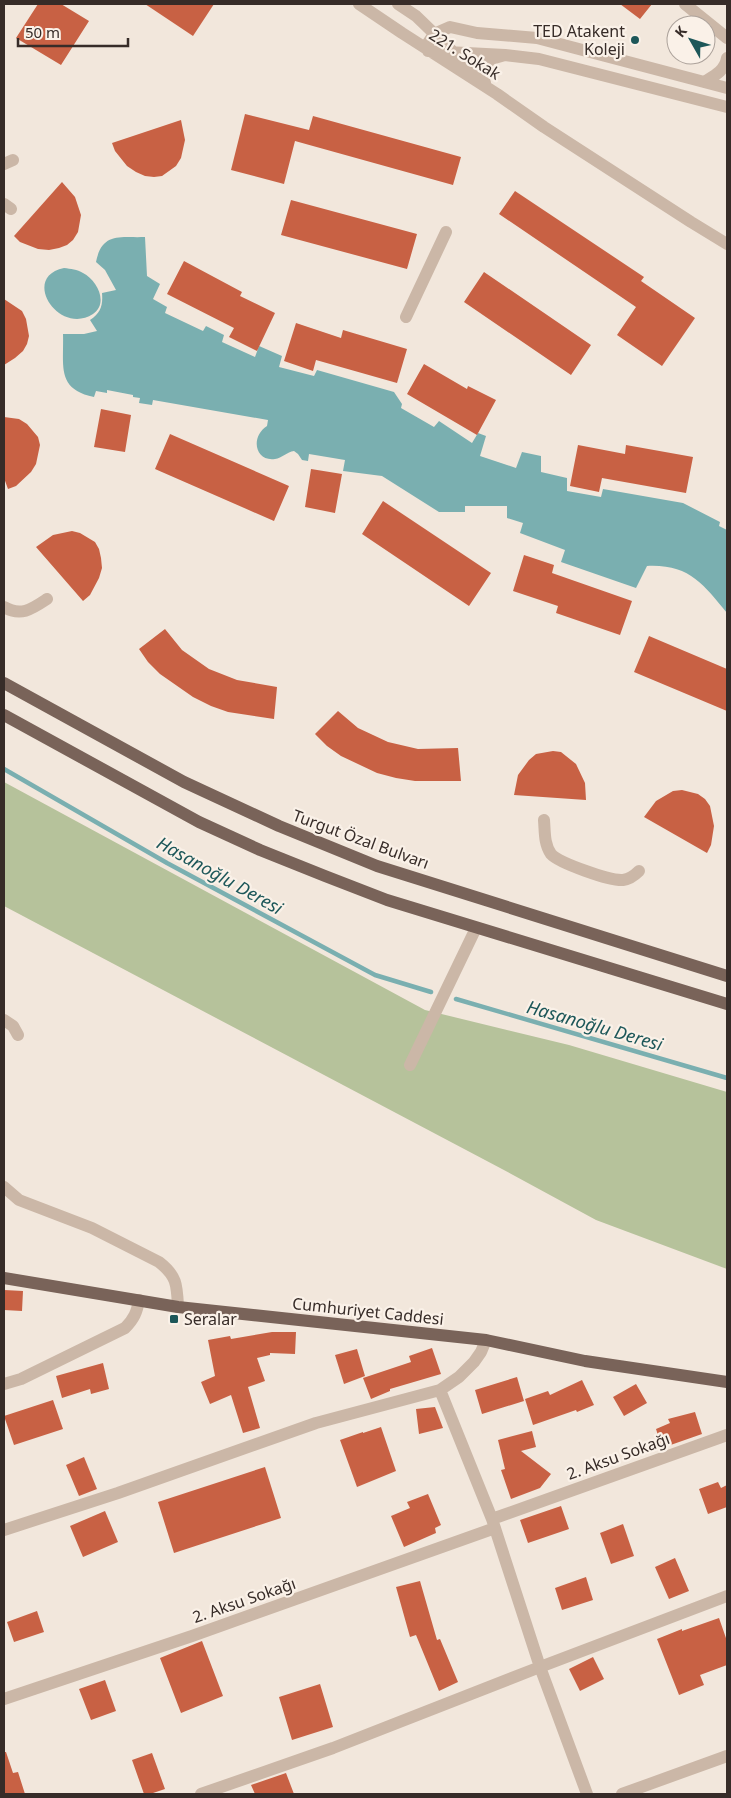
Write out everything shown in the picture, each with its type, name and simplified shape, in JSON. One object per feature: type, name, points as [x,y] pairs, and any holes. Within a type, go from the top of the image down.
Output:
[{"type":"main road","name":"Turgut Özal Bulvarı","points":[[4,683],[184,782],[279,826],[377,866],[727,976]]},
{"type":"main road","points":[[4,715],[200,822],[260,850],[387,900],[727,1004]]},
{"type":"main road","name":"Cumhuriyet Caddesi","points":[[4,1278],[178,1307],[486,1340],[585,1361],[727,1382]]},
{"type":"street","name":"221. Sokak","points":[[359,4],[428,51],[497,94]]},
{"type":"street","name":"221. Sokak","points":[[398,4],[416,16],[497,94]]},
{"type":"street","points":[[684,4],[726,40]]},
{"type":"street","points":[[416,16],[477,33],[537,38],[727,88]]},
{"type":"street","points":[[450,27],[434,34],[428,43],[428,51],[505,55],[539,59],[727,107]]},
{"type":"street","points":[[485,83],[482,74],[483,68],[491,59],[505,55]]},
{"type":"street","points":[[704,82],[719,73],[726,64],[727,58]]},
{"type":"street","points":[[497,94],[544,127],[727,244]]},
{"type":"street","points":[[406,317],[446,232]]},
{"type":"street","points":[[4,606],[15,612],[26,612],[47,599]]},
{"type":"street","points":[[544,820],[547,846],[550,853],[561,862],[615,880],[630,878],[639,871]]},
{"type":"street","points":[[410,1065],[476,928]]},
{"type":"street","points":[[4,1020],[13,1026],[18,1035]]},
{"type":"street","points":[[4,1187],[20,1200],[92,1228],[159,1262],[170,1272],[176,1281],[178,1307]]},
{"type":"street","points":[[4,1384],[21,1379],[125,1328],[137,1312],[139,1300]]},
{"type":"street","points":[[4,1530],[118,1493],[316,1423],[440,1390],[459,1377],[474,1362],[486,1340]]},
{"type":"street","points":[[440,1390],[493,1524],[540,1667],[587,1794]]},
{"type":"street","name":"2. Aksu Sokağı","points":[[4,1699],[192,1636],[727,1435]]},
{"type":"street","points":[[201,1794],[333,1748],[727,1596]]},
{"type":"street","points":[[622,1794],[727,1756]]},
{"type":"green space","points":[[4,782],[425,1010],[569,1045],[727,1092],[727,1269],[596,1220],[4,906]]},
{"type":"water","points":[[120,237],[145,237],[147,276],[160,284],[153,299],[167,307],[165,313],[203,331],[206,326],[224,335],[222,342],[255,357],[259,346],[282,356],[279,367],[314,376],[317,370],[394,392],[402,404],[401,408],[434,427],[439,421],[472,443],[478,433],[486,436],[480,456],[516,468],[522,452],[541,456],[541,472],[567,478],[567,491],[601,497],[603,489],[683,503],[720,522],[719,526],[727,530],[727,613],[694,578],[674,568],[647,566],[636,588],[561,562],[565,550],[520,533],[523,523],[507,518],[507,506],[465,506],[465,512],[439,512],[382,476],[343,471],[345,460],[309,454],[308,461],[302,460],[294,451],[275,459],[263,457],[257,448],[257,442],[258,436],[267,426],[268,420],[153,400],[152,405],[139,403],[140,398],[133,397],[133,395],[107,390],[107,393],[96,391],[94,397],[73,388],[68,382],[63,366],[63,334],[84,334],[97,331],[90,320],[97,315],[102,301],[102,293],[116,290],[105,270],[96,262],[99,252],[108,241],[113,239]]},
{"type":"water","points":[[64,268],[81,272],[88,276],[97,286],[101,298],[98,309],[93,314],[80,319],[68,317],[57,311],[49,303],[45,292],[45,282],[51,273]]},
{"type":"building","points":[[38,4],[61,4],[89,21],[61,65],[16,38]]},
{"type":"building","points":[[145,4],[214,4],[193,36]]},
{"type":"building","points":[[620,4],[652,4],[640,19]]},
{"type":"building","points":[[245,114],[309,130],[313,116],[461,157],[453,185],[295,141],[284,184],[231,170]]},
{"type":"building","points":[[181,120],[185,140],[181,158],[176,166],[162,176],[145,176],[136,172],[127,166],[115,151],[112,143]]},
{"type":"building","points":[[62,182],[75,197],[81,215],[78,232],[73,240],[67,245],[49,250],[38,249],[20,242],[14,236]]},
{"type":"building","points":[[515,191],[644,277],[641,281],[695,318],[662,366],[617,335],[636,307],[499,214]]},
{"type":"building","points":[[291,200],[417,234],[407,269],[281,235]]},
{"type":"building","points":[[184,261],[242,292],[240,296],[275,313],[257,351],[229,337],[234,328],[167,294]]},
{"type":"building","points":[[484,272],[591,345],[571,375],[464,302]]},
{"type":"building","points":[[4,299],[22,311],[26,319],[29,336],[23,351],[4,365]]},
{"type":"building","points":[[296,323],[341,338],[343,330],[407,349],[397,383],[316,360],[313,371],[284,361]]},
{"type":"building","points":[[424,364],[467,389],[468,386],[496,400],[477,435],[407,394]]},
{"type":"building","points":[[101,409],[131,415],[125,452],[94,447]]},
{"type":"building","points":[[4,417],[19,419],[27,424],[38,437],[40,445],[36,464],[31,472],[16,486],[8,489],[4,478]]},
{"type":"building","points":[[170,434],[289,486],[274,521],[155,469]]},
{"type":"building","points":[[578,445],[625,454],[626,445],[693,457],[686,493],[602,478],[599,492],[570,486]]},
{"type":"building","points":[[311,469],[342,474],[335,513],[305,507]]},
{"type":"building","points":[[383,501],[491,573],[469,606],[362,534]]},
{"type":"building","points":[[72,531],[80,533],[95,542],[101,558],[102,568],[99,578],[90,595],[83,601],[36,547],[53,535]]},
{"type":"building","points":[[524,555],[554,565],[552,573],[632,601],[620,635],[556,613],[558,606],[513,591]]},
{"type":"building","points":[[165,629],[182,650],[209,669],[237,680],[277,687],[274,719],[228,712],[211,706],[193,697],[160,674],[139,649]]},
{"type":"building","points":[[649,636],[727,669],[727,711],[634,672]]},
{"type":"building","points":[[338,711],[358,728],[388,742],[418,749],[458,748],[461,781],[415,781],[396,778],[377,773],[341,756],[315,734]]},
{"type":"building","points":[[553,751],[561,752],[576,764],[585,783],[586,800],[514,795],[518,775],[529,760],[536,754]]},
{"type":"building","points":[[682,790],[698,794],[710,806],[714,826],[711,845],[707,853],[644,817],[656,801],[673,791]]},
{"type":"building","points":[[4,1290],[23,1291],[22,1311],[4,1310]]},
{"type":"building","points":[[272,1332],[296,1332],[295,1354],[270,1353],[270,1355],[257,1358],[265,1381],[248,1387],[260,1428],[243,1433],[231,1395],[210,1404],[201,1382],[215,1376],[208,1340],[230,1336],[231,1339]]},
{"type":"building","points":[[432,1348],[441,1374],[390,1389],[390,1391],[371,1399],[363,1378],[411,1362],[409,1356]]},
{"type":"building","points":[[357,1349],[365,1376],[344,1384],[335,1355]]},
{"type":"building","points":[[103,1363],[109,1389],[91,1394],[90,1389],[62,1398],[56,1376]]},
{"type":"building","points":[[517,1377],[524,1401],[482,1414],[475,1390]]},
{"type":"building","points":[[582,1380],[594,1405],[533,1425],[525,1399],[548,1391],[550,1395]]},
{"type":"building","points":[[636,1384],[647,1403],[624,1416],[613,1397]]},
{"type":"building","points":[[53,1400],[63,1429],[14,1445],[4,1416]]},
{"type":"building","points":[[435,1407],[443,1428],[419,1434],[416,1409]]},
{"type":"building","points":[[695,1412],[702,1434],[662,1448],[656,1429],[670,1423],[668,1419]]},
{"type":"building","points":[[381,1427],[396,1471],[357,1487],[340,1440]]},
{"type":"building","points":[[532,1431],[536,1447],[521,1451],[551,1474],[540,1488],[511,1499],[501,1470],[505,1469],[498,1440]]},
{"type":"building","points":[[84,1457],[97,1489],[79,1496],[66,1465]]},
{"type":"building","points":[[265,1467],[281,1518],[174,1553],[158,1502]]},
{"type":"building","points":[[718,1482],[721,1488],[727,1485],[727,1507],[708,1514],[699,1489]]},
{"type":"building","points":[[428,1494],[441,1525],[435,1528],[436,1533],[404,1547],[391,1516],[410,1508],[407,1502]]},
{"type":"building","points":[[561,1506],[569,1529],[528,1543],[520,1520]]},
{"type":"building","points":[[105,1511],[118,1542],[83,1557],[70,1526]]},
{"type":"building","points":[[623,1524],[634,1556],[611,1564],[600,1533]]},
{"type":"building","points":[[675,1558],[689,1591],[669,1599],[655,1567]]},
{"type":"building","points":[[586,1577],[593,1600],[562,1610],[555,1588]]},
{"type":"building","points":[[420,1581],[437,1640],[440,1639],[458,1682],[439,1691],[416,1635],[410,1637],[396,1587]]},
{"type":"building","points":[[37,1611],[44,1632],[14,1642],[7,1622]]},
{"type":"building","points":[[719,1618],[727,1641],[727,1665],[700,1675],[704,1685],[679,1695],[657,1639]]},
{"type":"building","points":[[202,1641],[223,1696],[181,1713],[160,1658]]},
{"type":"building","points":[[593,1657],[604,1679],[580,1691],[569,1669]]},
{"type":"building","points":[[105,1680],[116,1711],[91,1720],[79,1689]]},
{"type":"building","points":[[320,1684],[333,1727],[292,1740],[279,1697]]},
{"type":"building","points":[[4,1752],[6,1752],[13,1773],[18,1772],[25,1794],[4,1794]]},
{"type":"building","points":[[152,1753],[165,1789],[144,1794],[132,1760]]},
{"type":"building","points":[[286,1773],[294,1794],[255,1794],[251,1785]]},
{"type":"waterway","name":"Hasanoğlu Deresi","points":[[4,769],[167,863],[375,975],[431,992]]},
{"type":"waterway","name":"Hasanoğlu Deresi","points":[[456,999],[727,1078]]},
{"type":"place","name":"TED Atakent Koleji","points":[[635,40]]},
{"type":"place","name":"Seralar","points":[[174,1319]]}]
